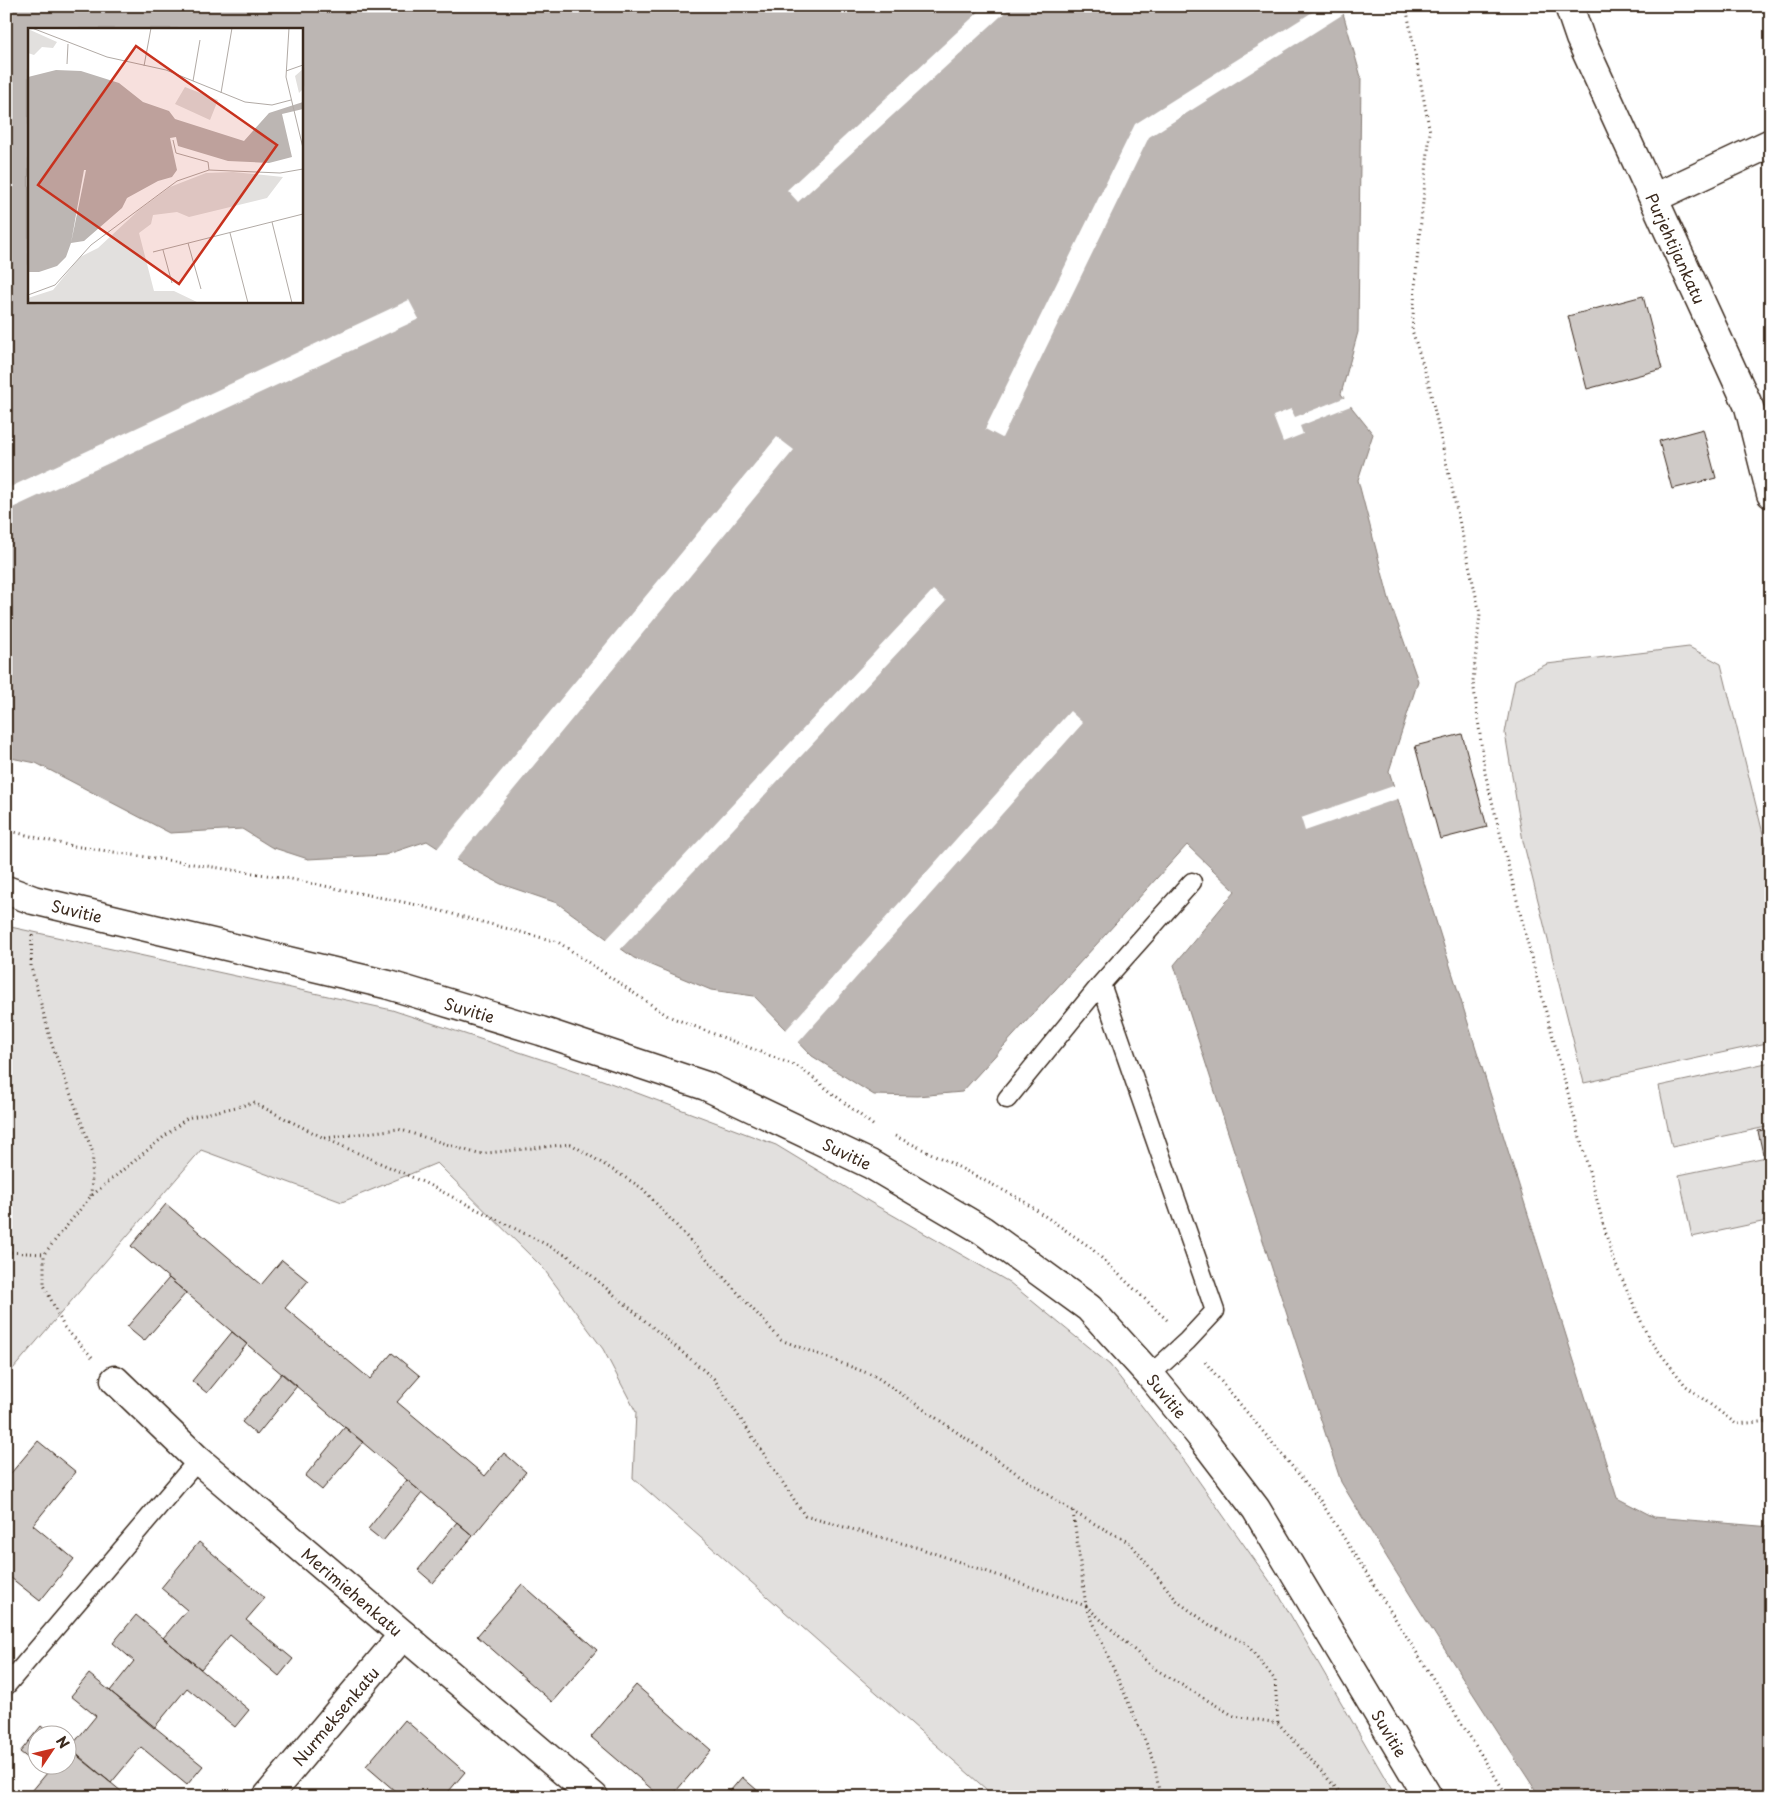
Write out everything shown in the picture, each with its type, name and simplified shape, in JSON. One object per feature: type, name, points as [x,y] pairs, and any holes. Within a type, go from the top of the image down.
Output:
[{"type":"street","name":"Purjehtijankatu","points":[[1569,6],[1580,38],[1750,407],[1771,494]]},
{"type":"street","points":[[1654,198],[1771,143]]},
{"type":"street","name":"Suvitie","points":[[6,890],[33,900],[389,985],[540,1031],[706,1086],[870,1164],[982,1230],[1089,1308],[1150,1375],[1202,1438],[1256,1509],[1428,1797]]},
{"type":"street","name":"Merimiehenkatu","points":[[115,1380],[198,1460],[594,1797]]},
{"type":"street","name":"Nurmeksenkatu","points":[[267,1797],[403,1635]]},
{"type":"lane","points":[[1007,1098],[1101,984],[1192,882]]},
{"type":"lane","points":[[1101,984],[1215,1311],[1187,1341],[1150,1375]]},
{"type":"lane","points":[[6,1686],[198,1460]]},
{"type":"path","points":[[1406,6],[1430,132],[1412,330],[1428,381],[1480,614],[1474,681],[1485,773],[1532,960],[1612,1256],[1649,1339],[1686,1386],[1736,1424],[1771,1421]]},
{"type":"path","points":[[6,830],[67,845],[286,878],[422,906],[558,942],[668,1016]]},
{"type":"path","points":[[33,900],[31,967],[52,1045],[93,1153],[92,1196]]},
{"type":"path","points":[[115,1380],[64,1328],[44,1285],[44,1254],[92,1196],[187,1118],[254,1103],[324,1138],[425,1183],[567,1255],[714,1379],[805,1516],[919,1548],[1086,1606],[1155,1669],[1234,1716],[1278,1723]]},
{"type":"path","points":[[324,1138],[398,1129],[478,1154],[571,1144],[642,1188],[780,1340],[875,1376],[1073,1512],[1130,1543],[1178,1602],[1214,1628],[1246,1643],[1275,1680],[1278,1723],[1344,1797]]},
{"type":"path","points":[[6,1252],[44,1254]]},
{"type":"path","points":[[1073,1512],[1086,1606],[1154,1761],[1160,1797]]},
{"type":"shaded area","points":[[6,6],[1341,6],[1361,77],[1358,332],[1341,394],[1373,434],[1358,480],[1389,599],[1418,681],[1389,771],[1617,1498],[1654,1517],[1771,1527],[1771,1797],[1540,1797],[1365,1522],[1341,1482],[1174,965],[1235,891],[1187,845],[962,1092],[917,1096],[874,1095],[812,1056],[754,996],[711,990],[634,958],[557,903],[501,884],[461,863],[427,841],[385,855],[308,859],[271,847],[242,829],[170,833],[36,763],[6,757]]},
{"type":"shaded area","points":[[1689,647],[1721,664],[1771,866],[1771,1042],[1584,1083],[1523,841],[1505,733],[1515,680],[1547,664]]},
{"type":"shaded area","points":[[6,926],[392,1010],[589,1075],[776,1145],[1009,1282],[1110,1365],[1186,1463],[1276,1590],[1396,1797],[995,1797],[633,1478],[636,1412],[603,1349],[543,1268],[437,1163],[342,1202],[201,1150],[6,1377]]},
{"type":"shaded area","points":[[1771,1062],[1771,1126],[1672,1147],[1659,1086]]},
{"type":"shaded area","points":[[1771,1156],[1771,1220],[1692,1237],[1679,1175]]},
{"type":"pier","points":[[985,6],[1012,6],[798,202],[787,190]]},
{"type":"pier","points":[[1322,6],[1343,6],[1345,13],[1149,137],[1002,438],[985,429],[1135,124]]},
{"type":"pier","points":[[409,300],[419,319],[6,511],[6,489]]},
{"type":"pier","points":[[1346,397],[1353,405],[1300,426],[1303,434],[1283,442],[1273,416],[1291,409],[1295,417]]},
{"type":"pier","points":[[777,437],[794,450],[454,862],[436,850]]},
{"type":"pier","points":[[933,590],[946,601],[619,951],[605,941]]},
{"type":"pier","points":[[1070,711],[1083,723],[797,1044],[785,1031]]},
{"type":"pier","points":[[1396,785],[1400,798],[1305,831],[1301,818]]},
{"type":"building","points":[[1643,296],[1662,369],[1587,389],[1568,316]]},
{"type":"building","points":[[1703,429],[1716,478],[1672,489],[1659,441]]},
{"type":"building","points":[[1462,734],[1487,827],[1440,839],[1415,746]]},
{"type":"building","points":[[1771,1129],[1771,1152],[1763,1154],[1758,1131]]},
{"type":"building","points":[[166,1204],[261,1285],[282,1260],[308,1281],[285,1308],[370,1379],[392,1353],[420,1376],[397,1402],[485,1476],[504,1453],[526,1472],[473,1536],[131,1246]]},
{"type":"building","points":[[169,1278],[186,1293],[144,1341],[127,1327]]},
{"type":"building","points":[[232,1332],[247,1344],[207,1393],[192,1381]]},
{"type":"building","points":[[282,1373],[297,1386],[257,1435],[242,1422]]},
{"type":"building","points":[[345,1427],[363,1442],[322,1490],[305,1476]]},
{"type":"building","points":[[38,1441],[76,1472],[33,1525],[74,1559],[40,1601],[6,1574],[6,1479]]},
{"type":"building","points":[[407,1480],[422,1493],[383,1541],[368,1529]]},
{"type":"building","points":[[457,1522],[473,1536],[433,1583],[418,1570]]},
{"type":"building","points":[[199,1542],[265,1598],[246,1620],[293,1659],[279,1676],[230,1635],[201,1669],[163,1638],[187,1610],[161,1588]]},
{"type":"building","points":[[522,1584],[597,1650],[552,1702],[477,1636]]},
{"type":"building","points":[[136,1615],[249,1710],[235,1727],[187,1688],[154,1728],[110,1691],[134,1661],[113,1643]]},
{"type":"building","points":[[89,1674],[203,1766],[187,1785],[141,1747],[111,1783],[78,1756],[78,1738],[96,1716],[71,1696]]},
{"type":"building","points":[[636,1685],[711,1750],[671,1797],[661,1797],[591,1737]]},
{"type":"building","points":[[405,1720],[465,1772],[444,1797],[402,1797],[366,1766]]},
{"type":"building","points":[[28,1742],[28,1758],[20,1752]]},
{"type":"building","points":[[78,1755],[128,1797],[27,1797],[44,1776],[78,1776]]},
{"type":"building","points":[[742,1777],[765,1797],[725,1797]]}]
